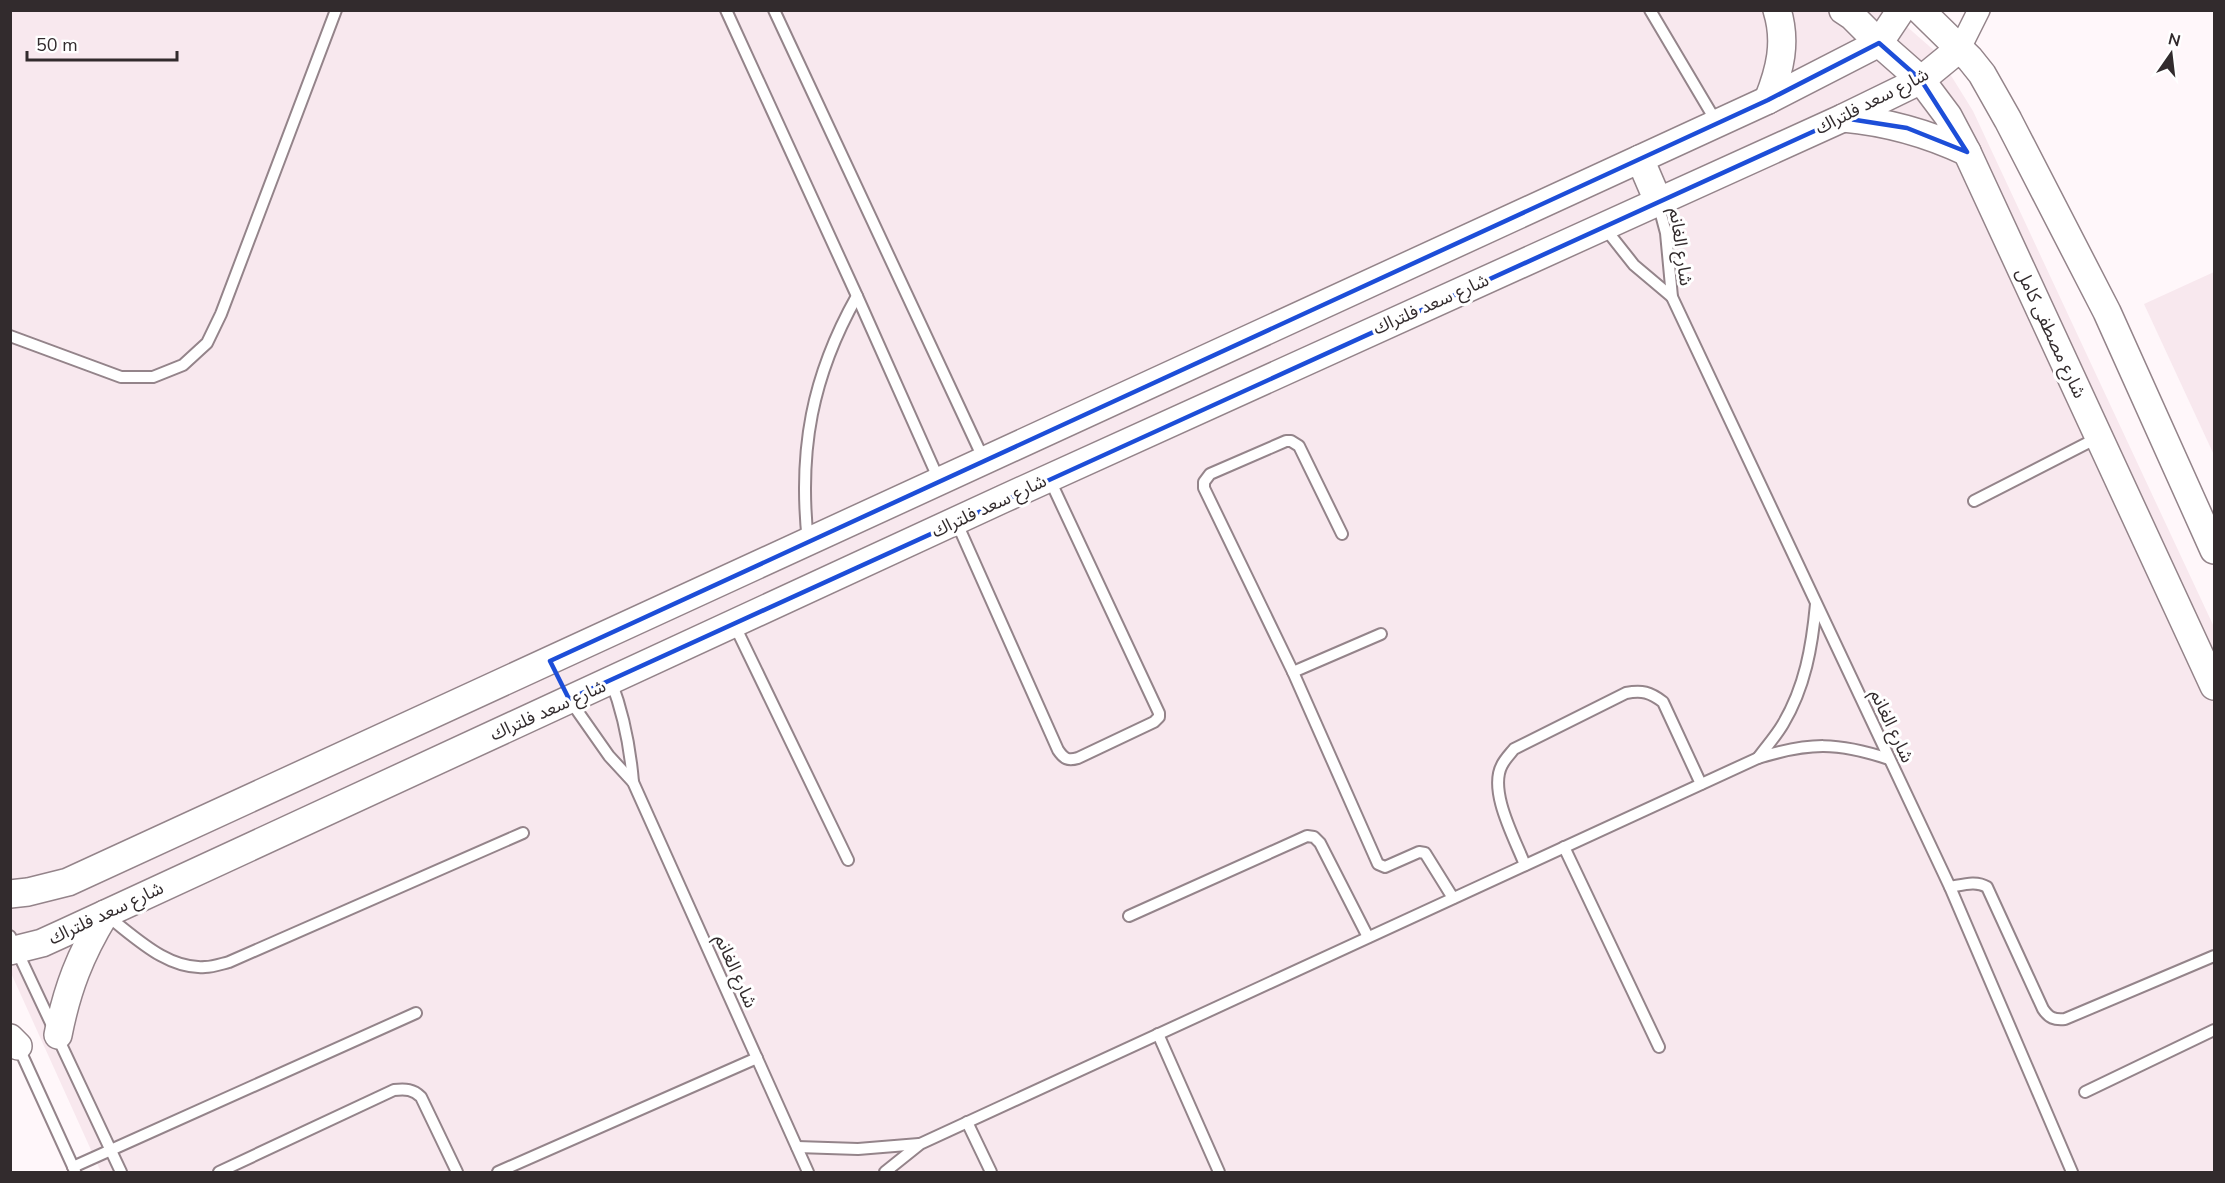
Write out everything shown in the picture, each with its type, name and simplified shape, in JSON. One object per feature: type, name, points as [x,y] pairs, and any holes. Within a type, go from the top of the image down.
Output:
[{"type":"street","points":[[1768,100],[1778,74],[1782,48],[1777,10]]},
{"type":"street","name":"شارع مصطفى كامل","points":[[1843,10],[1921,80],[1948,116],[2214,686]]},
{"type":"street","points":[[10,894],[68,882],[1768,100],[1879,43],[1901,10]]},
{"type":"street","points":[[1920,10],[1960,48],[1982,74],[2008,120],[2079,256],[2214,550]]},
{"type":"street","points":[[1960,48],[1979,10]]},
{"type":"street","name":"شارع سعد فلتراك","points":[[13,945],[42,943],[1003,499],[1843,118],[1921,80],[1960,48]]},
{"type":"street","points":[[1843,118],[1875,121],[1907,128],[1967,153]]},
{"type":"street","points":[[1640,159],[1658,201]]},
{"type":"street","points":[[1584,184],[1603,226]]},
{"type":"street","points":[[984,460],[1003,499]]},
{"type":"street","points":[[940,482],[956,521]]},
{"type":"street","points":[[589,642],[611,681]]},
{"type":"street","points":[[550,661],[569,699]]},
{"type":"street","points":[[58,1035],[64,1003],[74,972],[105,914]]},
{"type":"lane","points":[[10,336],[121,377],[153,377],[183,365],[207,343],[221,314],[336,10]]},
{"type":"lane","points":[[726,10],[940,482]]},
{"type":"lane","points":[[774,10],[984,460]]},
{"type":"lane","points":[[1650,10],[1717,123]]},
{"type":"lane","name":"شارع الغانم","points":[[1658,201],[1666,233],[1672,297],[1950,887],[2072,1173]]},
{"type":"lane","name":"شارع الغانم","points":[[1603,226],[1634,265],[1672,297]]},
{"type":"lane","points":[[808,542],[804,478],[811,414],[829,353],[857,296]]},
{"type":"lane","points":[[1974,501],[2099,437]]},
{"type":"lane","points":[[1342,534],[1299,446],[1291,441],[1210,474],[1204,482],[1204,488],[1293,672],[1378,864],[1385,867],[1419,852],[1425,852],[1453,898]]},
{"type":"lane","points":[[956,521],[1058,750],[1062,757],[1070,760],[1078,758],[1154,722],[1159,717],[1159,713],[1049,478]]},
{"type":"lane","points":[[1758,758],[1783,724],[1801,686],[1812,645],[1816,602]]},
{"type":"lane","points":[[734,624],[848,860]]},
{"type":"lane","points":[[1293,672],[1381,633]]},
{"type":"lane","name":"شارع الغانم","points":[[611,681],[626,725],[633,782]]},
{"type":"lane","points":[[1525,865],[1497,786],[1501,766],[1514,749],[1626,693],[1639,690],[1652,693],[1663,702],[1701,784]]},
{"type":"lane","name":"شارع الغانم","points":[[569,699],[609,756],[633,782],[808,1173]]},
{"type":"lane","points":[[885,1173],[920,1144],[1758,758],[1790,748],[1824,745],[1857,749],[1889,759]]},
{"type":"lane","points":[[105,914],[159,954],[181,964],[205,967],[229,962],[523,833]]},
{"type":"lane","points":[[1129,916],[1306,836],[1314,837],[1320,843],[1368,937]]},
{"type":"lane","points":[[1564,847],[1659,1047]]},
{"type":"lane","points":[[1950,887],[1974,883],[1987,887],[2043,1009],[2048,1016],[2054,1019],[2065,1019],[2214,956]]},
{"type":"lane","points":[[13,945],[58,1035],[121,1173]]},
{"type":"lane","points":[[13,1038],[74,1170],[111,1150],[416,1013]]},
{"type":"lane","points":[[2085,1092],[2214,1030]]},
{"type":"lane","points":[[1158,1034],[1219,1173]]},
{"type":"lane","points":[[498,1173],[757,1058]]},
{"type":"lane","points":[[219,1173],[394,1090],[406,1089],[414,1090],[421,1097],[457,1173]]},
{"type":"lane","points":[[967,1122],[990,1173]]},
{"type":"lane","points":[[797,1147],[858,1149],[920,1144]]},
{"type":"highlighted area","points":[[1879,43],[1921,80],[1967,152],[1907,128],[1843,118],[569,699],[550,661],[1768,100]]},
{"type":"shaded area","points":[[10,11],[1889,11],[1937,53],[1973,111],[2214,627],[2214,1172],[101,1172],[11,973]]},
{"type":"shaded area","points":[[2214,272],[2214,455],[2144,304]]}]
